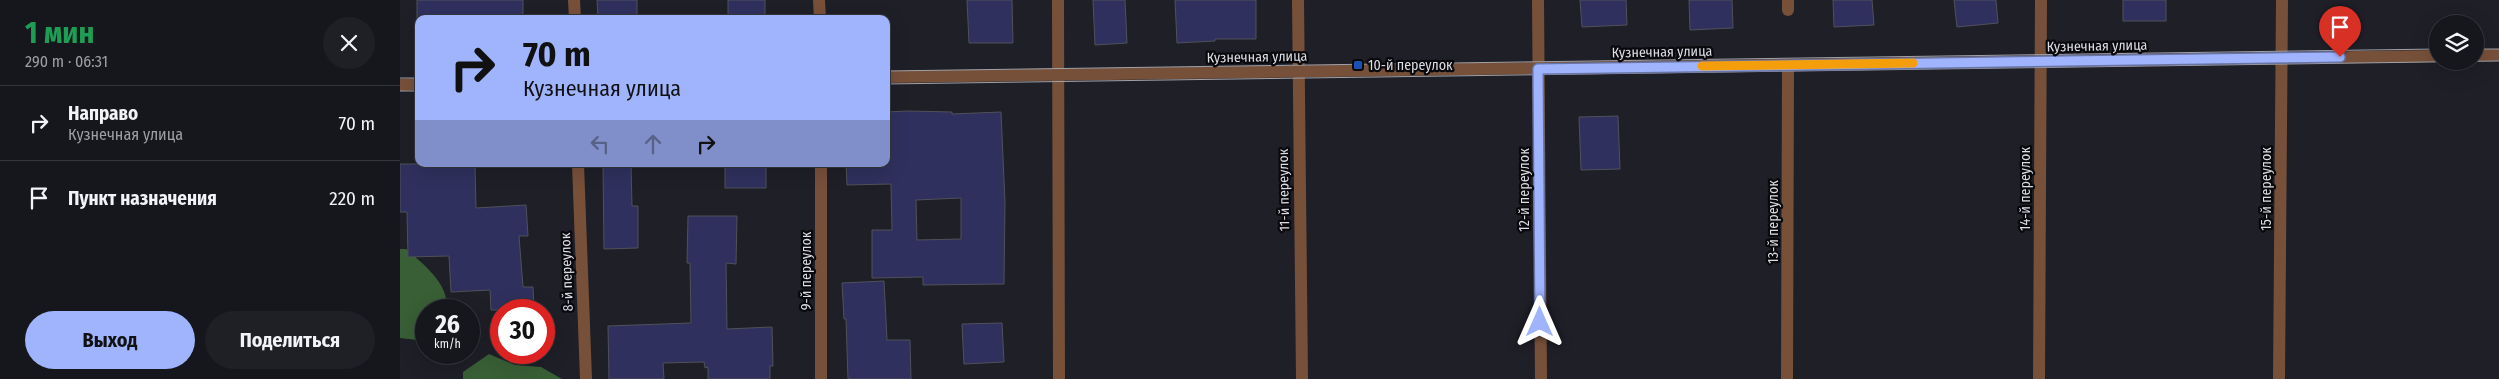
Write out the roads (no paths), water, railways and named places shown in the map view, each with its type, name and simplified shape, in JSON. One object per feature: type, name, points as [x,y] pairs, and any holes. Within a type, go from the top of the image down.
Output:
[{"type":"street","points":[[574,0],[575,15]]},
{"type":"street","points":[[819,0],[820,15]]},
{"type":"street","points":[[1058,0],[1059,379]]},
{"type":"street","name":"11-й переулок","points":[[1298,0],[1297,72],[1302,379]]},
{"type":"street","name":"12-й переулок","points":[[1538,0],[1541,379]]},
{"type":"street","name":"14-й переулок","points":[[2039,379],[2041,0]]},
{"type":"street","name":"15-й переулок","points":[[2280,379],[2282,0]]},
{"type":"street","points":[[2484,55],[2499,55]]},
{"type":"street","name":"Кузнечная улица","points":[[890,77],[2429,56]]},
{"type":"street","name":"13-й переулок","points":[[1787,379],[1788,65]]},
{"type":"street","points":[[400,85],[415,84]]},
{"type":"street","name":"8-й переулок","points":[[578,167],[586,379]]},
{"type":"street","name":"9-й переулок","points":[[821,167],[821,379]]},
{"type":"tram line","points":[[890,71],[2429,49]]},
{"type":"tram line","points":[[2484,49],[2499,49]]},
{"type":"tram line","points":[[890,84],[2499,61]]},
{"type":"tram line","points":[[400,78],[415,78]]},
{"type":"tram line","points":[[400,91],[415,91]]},
{"type":"place","name":"10-й переулок","points":[[1358,65]]}]
